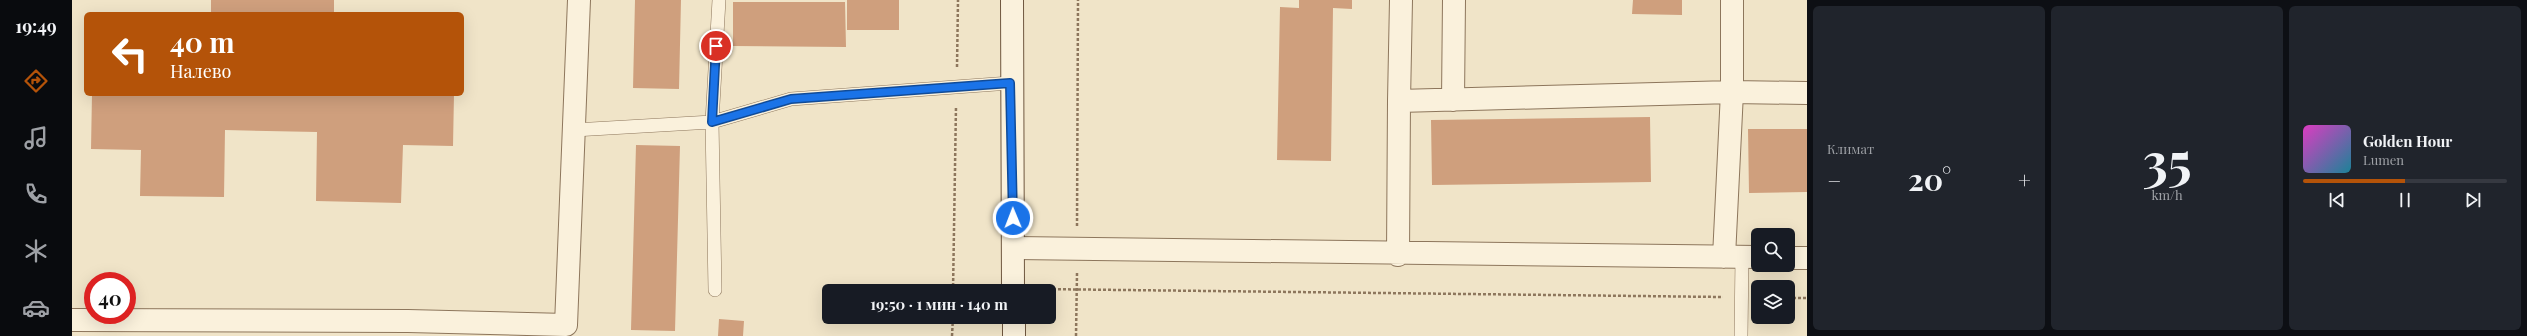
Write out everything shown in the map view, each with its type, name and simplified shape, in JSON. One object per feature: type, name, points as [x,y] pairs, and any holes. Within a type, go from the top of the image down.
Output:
[{"type":"street","points":[[72,320],[408,329],[572,331],[574,130],[579,0]]},
{"type":"street","points":[[1012,0],[1010,83],[1013,284]]},
{"type":"street","points":[[1398,255],[1401,0]]},
{"type":"street","points":[[1453,100],[1454,0]]},
{"type":"street","points":[[1013,248],[1398,255],[1741,257],[1732,92],[1732,0]]},
{"type":"street","points":[[1399,101],[1732,92],[1807,93]]},
{"type":"street","points":[[1795,258],[1807,258]]},
{"type":"street","points":[[1014,324],[1014,336]]},
{"type":"lane","points":[[715,290],[712,122],[719,0]]},
{"type":"lane","points":[[574,130],[712,122],[791,99],[1010,83]]},
{"type":"lane","points":[[1741,257],[1741,336]]},
{"type":"path","points":[[953,284],[958,0]]},
{"type":"path","points":[[1076,336],[1078,0]]},
{"type":"path","points":[[1077,290],[1742,297]]},
{"type":"path","points":[[1795,298],[1807,298]]},
{"type":"path","points":[[952,336],[953,324]]},
{"type":"building","points":[[211,0],[334,0],[334,12],[211,12]]},
{"type":"building","points":[[635,0],[681,0],[679,89],[633,88]]},
{"type":"building","points":[[847,0],[899,0],[899,30],[847,30]]},
{"type":"building","points":[[1299,0],[1352,0],[1352,9],[1333,8],[1331,161],[1277,160],[1280,7],[1299,8]]},
{"type":"building","points":[[1633,0],[1682,0],[1682,15],[1632,14]]},
{"type":"building","points":[[733,2],[845,2],[846,47],[733,46]]},
{"type":"building","points":[[92,96],[454,96],[453,146],[403,145],[401,203],[316,201],[317,132],[225,130],[224,197],[140,196],[141,150],[91,149]]},
{"type":"building","points":[[1650,117],[1651,182],[1432,185],[1431,120]]},
{"type":"building","points":[[1748,129],[1807,129],[1807,192],[1749,193]]},
{"type":"building","points":[[636,145],[680,146],[675,331],[631,330]]},
{"type":"building","points":[[719,319],[744,321],[743,336],[718,336]]},
{"type":"route","points":[[716,46],[712,122],[791,99],[1010,83],[1013,218]]}]
